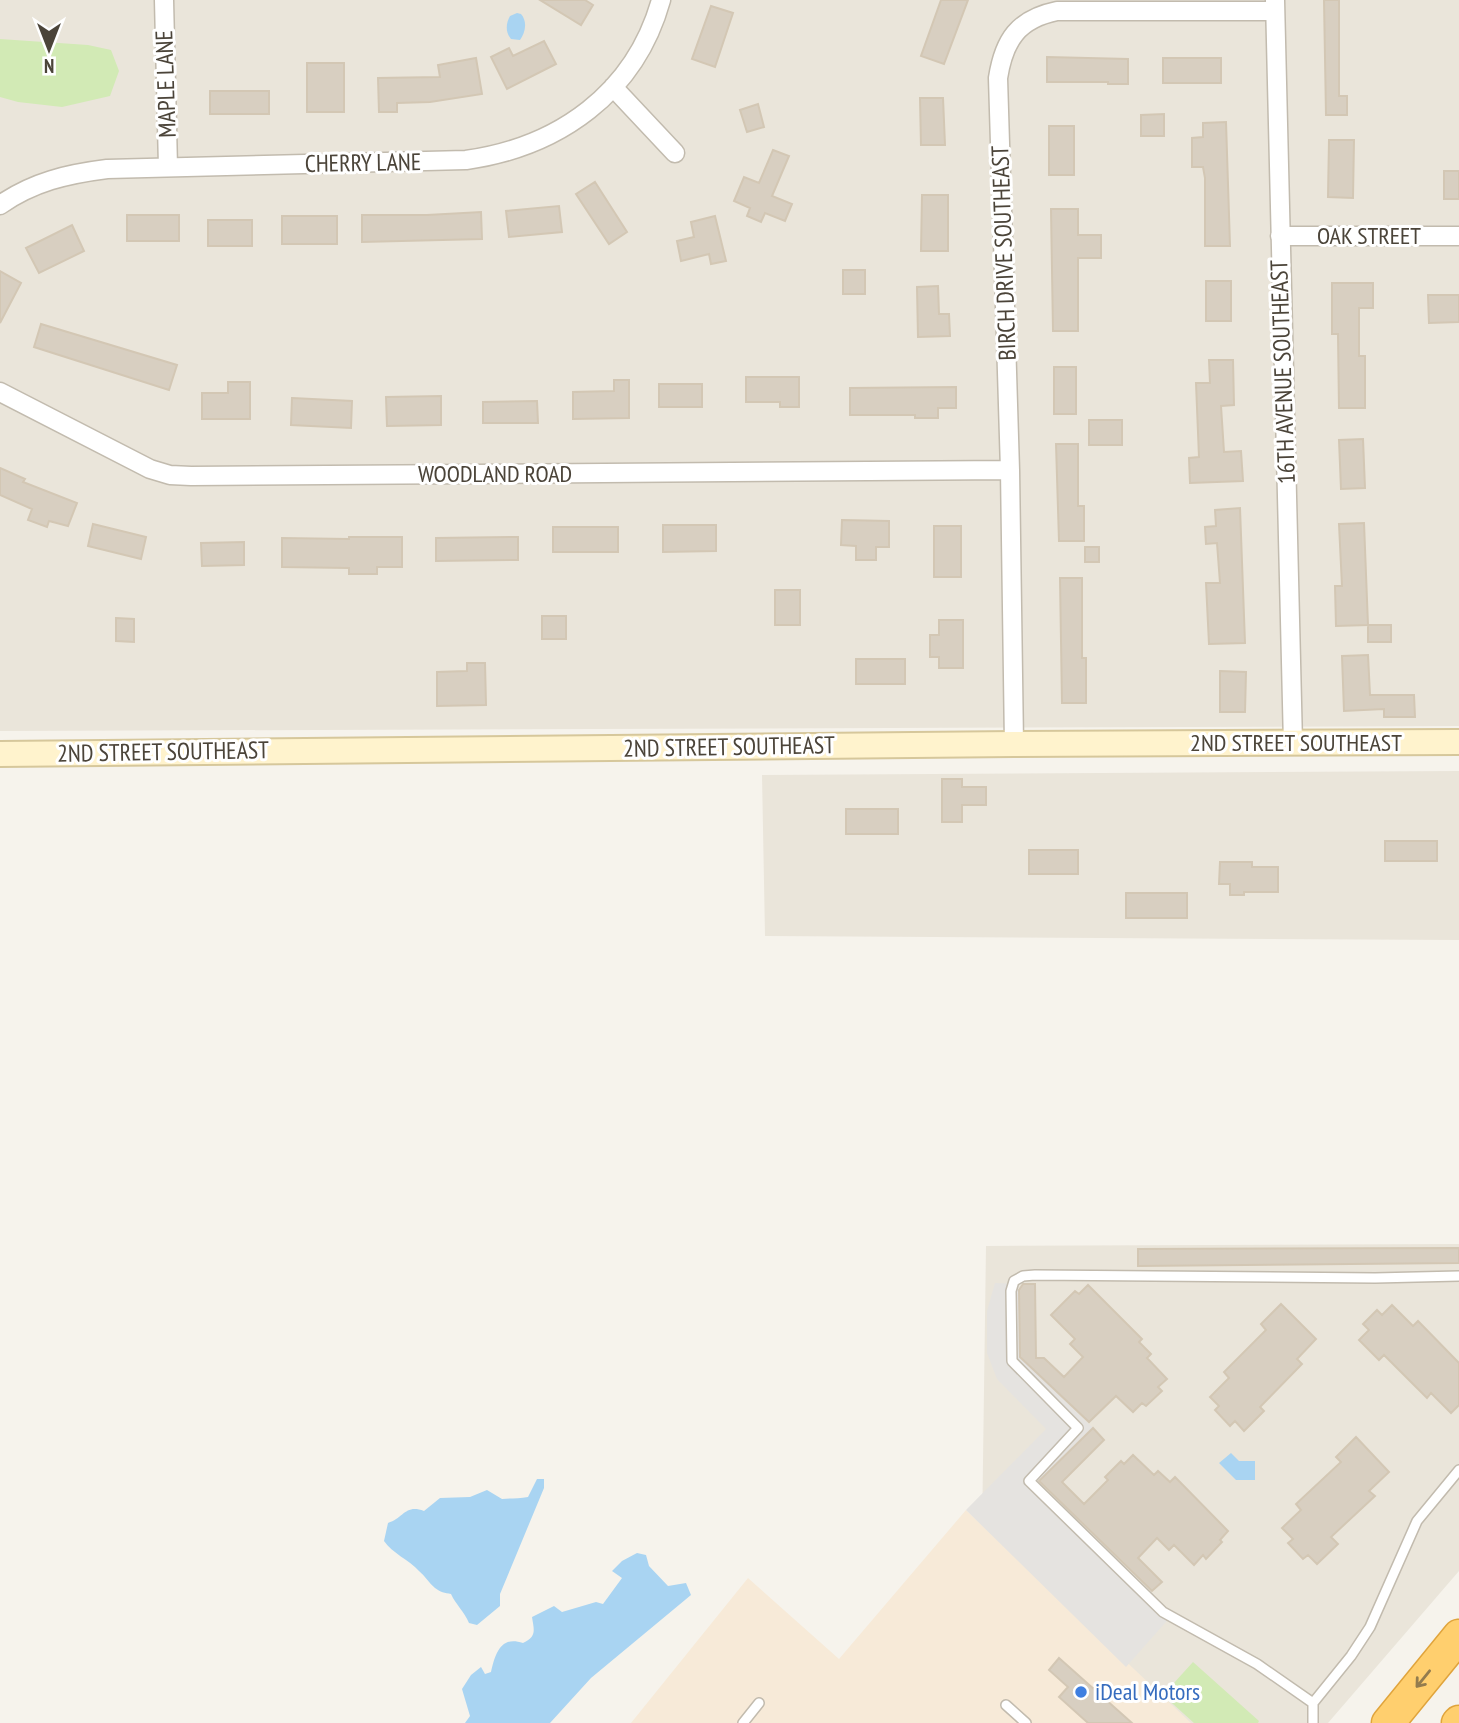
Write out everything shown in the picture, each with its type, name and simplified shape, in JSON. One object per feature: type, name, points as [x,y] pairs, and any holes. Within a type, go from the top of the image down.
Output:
[{"type":"highway","points":[[1388,1723],[1459,1636]]},
{"type":"street","name":"MAPLE LANE","points":[[164,0],[168,167]]},
{"type":"street","name":"CHERRY LANE","points":[[0,205],[20,191],[48,180],[107,169],[444,161],[497,155],[525,147],[571,123],[612,87],[640,52],[652,29],[661,0]]},
{"type":"street","name":"16TH AVENUE SOUTHEAST","points":[[1275,5],[1293,744]]},
{"type":"street","name":"BIRCH DRIVE SOUTHEAST","points":[[1014,744],[1010,470],[998,78],[1001,61],[1016,31],[1041,14],[1057,11],[1275,5]]},
{"type":"street","points":[[612,87],[675,153]]},
{"type":"street","name":"OAK STREET","points":[[1280,236],[1459,236]]},
{"type":"street","name":"WOODLAND ROAD","points":[[0,392],[150,469],[170,475],[1010,470]]},
{"type":"street","name":"2ND STREET SOUTHEAST","points":[[0,754],[1459,742]]},
{"type":"lane","points":[[1313,1703],[1257,1664],[1163,1612],[1029,1481],[1078,1428],[1012,1361],[1011,1291],[1014,1281],[1023,1276],[1035,1275],[1459,1276]]},
{"type":"lane","points":[[1313,1723],[1313,1703],[1351,1656],[1370,1627],[1418,1521],[1459,1470]]},
{"type":"lane","points":[[743,1723],[760,1703]]},
{"type":"lane","points":[[1006,1705],[1026,1723]]},
{"type":"shaded area","points":[[0,0],[1459,0],[1459,726],[0,731]]},
{"type":"shaded area","points":[[1459,771],[1459,940],[765,936],[762,775]]},
{"type":"shaded area","points":[[1459,1244],[1459,1571],[1328,1723],[1189,1723],[982,1534],[986,1246]]},
{"type":"shaded area","points":[[995,1283],[1018,1284],[1022,1359],[1093,1428],[1039,1483],[1173,1614],[1126,1667],[966,1510],[1046,1429],[997,1379],[987,1353],[987,1311]]},
{"type":"shaded area","points":[[966,1510],[1191,1723],[631,1723],[748,1578],[839,1659]]},
{"type":"green space","points":[[0,39],[88,45],[111,50],[119,71],[110,96],[62,107],[0,97]]},
{"type":"green space","points":[[1193,1662],[1259,1721],[1258,1723],[1194,1723],[1163,1695]]},
{"type":"water","points":[[521,14],[525,24],[520,40],[511,39],[507,30],[510,16]]},
{"type":"water","points":[[1231,1453],[1239,1461],[1255,1461],[1255,1480],[1236,1480],[1219,1463]]},
{"type":"water","points":[[537,1479],[544,1479],[544,1488],[500,1594],[500,1606],[477,1625],[469,1623],[451,1594],[435,1588],[384,1541],[388,1523],[408,1510],[424,1511],[440,1498],[470,1497],[487,1490],[502,1499],[528,1497]]},
{"type":"water","points":[[637,1553],[646,1555],[649,1566],[668,1586],[686,1583],[691,1595],[591,1678],[550,1723],[465,1723],[470,1716],[462,1689],[471,1675],[481,1667],[485,1674],[491,1672],[497,1653],[504,1644],[515,1641],[523,1643],[531,1638],[534,1629],[532,1617],[554,1606],[562,1612],[596,1602],[603,1604],[622,1578],[612,1571],[622,1561]]},
{"type":"building","points":[[540,0],[585,0],[593,5],[581,25]]},
{"type":"building","points":[[941,0],[968,0],[944,64],[921,56]]},
{"type":"building","points":[[1324,0],[1339,0],[1339,96],[1347,96],[1347,115],[1326,115]]},
{"type":"building","points":[[711,6],[733,13],[715,67],[692,59]]},
{"type":"building","points":[[544,41],[556,64],[507,89],[491,57],[509,48],[513,56]]},
{"type":"building","points":[[1047,57],[1128,59],[1128,84],[1047,82]]},
{"type":"building","points":[[476,58],[482,94],[430,102],[397,103],[397,112],[379,112],[378,78],[440,77],[438,65]]},
{"type":"building","points":[[1163,58],[1221,58],[1221,83],[1163,83]]},
{"type":"building","points":[[307,63],[344,63],[344,112],[307,112]]},
{"type":"building","points":[[210,91],[269,91],[269,114],[210,114]]},
{"type":"building","points":[[920,98],[943,98],[945,145],[921,145]]},
{"type":"building","points":[[758,104],[764,127],[747,132],[740,110]]},
{"type":"building","points":[[1164,114],[1164,136],[1141,136],[1141,115]]},
{"type":"building","points":[[1226,122],[1230,246],[1205,246],[1205,178],[1203,167],[1192,167],[1192,138],[1203,137],[1203,123]]},
{"type":"building","points":[[1049,126],[1074,126],[1074,175],[1049,175]]},
{"type":"building","points":[[1329,140],[1354,140],[1353,198],[1328,197]]},
{"type":"building","points":[[773,150],[789,156],[772,196],[792,204],[785,221],[765,213],[761,222],[747,216],[750,208],[734,201],[744,177],[759,183]]},
{"type":"building","points":[[1444,171],[1459,171],[1459,199],[1444,199]]},
{"type":"building","points":[[595,182],[627,232],[609,244],[576,194]]},
{"type":"building","points":[[922,195],[948,195],[948,251],[921,251]]},
{"type":"building","points":[[559,206],[562,232],[509,237],[506,211]]},
{"type":"building","points":[[1051,209],[1078,209],[1078,235],[1101,235],[1101,258],[1078,258],[1078,331],[1053,331]]},
{"type":"building","points":[[481,212],[482,239],[362,242],[362,215]]},
{"type":"building","points":[[127,215],[179,215],[179,241],[127,241]]},
{"type":"building","points":[[282,216],[337,216],[337,244],[282,244]]},
{"type":"building","points":[[715,216],[726,261],[711,264],[709,254],[681,261],[677,241],[694,237],[691,222]]},
{"type":"building","points":[[208,220],[252,220],[252,246],[208,246]]},
{"type":"building","points":[[72,225],[84,251],[39,273],[26,248]]},
{"type":"building","points":[[843,270],[865,270],[865,294],[843,294]]},
{"type":"building","points":[[0,271],[21,283],[0,323]]},
{"type":"building","points":[[1206,281],[1231,281],[1231,321],[1206,321]]},
{"type":"building","points":[[1332,283],[1373,283],[1373,308],[1359,308],[1359,356],[1365,356],[1365,408],[1339,408],[1338,334],[1332,334]]},
{"type":"building","points":[[938,286],[939,314],[949,314],[950,336],[918,337],[917,287]]},
{"type":"building","points":[[1428,295],[1459,295],[1459,322],[1429,323]]},
{"type":"building","points":[[41,324],[177,365],[169,390],[34,347]]},
{"type":"building","points":[[1209,360],[1233,360],[1234,405],[1221,406],[1224,452],[1241,451],[1243,481],[1190,483],[1189,458],[1199,457],[1196,383],[1210,383]]},
{"type":"building","points":[[1054,367],[1076,367],[1076,414],[1054,414]]},
{"type":"building","points":[[746,377],[799,377],[799,407],[780,407],[780,402],[746,402]]},
{"type":"building","points":[[614,380],[629,380],[629,418],[573,419],[573,392],[614,391]]},
{"type":"building","points":[[228,382],[250,382],[250,419],[202,419],[202,393],[228,393]]},
{"type":"building","points":[[659,384],[702,384],[702,407],[659,407]]},
{"type":"building","points":[[956,387],[956,408],[938,408],[938,418],[915,418],[915,415],[850,415],[850,388]]},
{"type":"building","points":[[441,396],[441,425],[387,426],[386,397]]},
{"type":"building","points":[[292,398],[352,401],[351,428],[291,425]]},
{"type":"building","points":[[537,401],[538,423],[483,423],[483,402]]},
{"type":"building","points":[[1089,420],[1122,420],[1122,445],[1089,445]]},
{"type":"building","points":[[1363,439],[1365,488],[1341,489],[1339,440]]},
{"type":"building","points":[[1056,444],[1078,444],[1078,506],[1084,506],[1084,541],[1059,541]]},
{"type":"building","points":[[0,468],[25,479],[23,482],[77,503],[68,526],[49,521],[47,527],[28,520],[32,509],[0,495]]},
{"type":"building","points":[[1240,508],[1245,643],[1209,644],[1206,583],[1220,583],[1217,543],[1206,544],[1205,527],[1216,526],[1215,510]]},
{"type":"building","points":[[842,520],[889,521],[889,547],[876,547],[876,560],[856,560],[856,546],[841,545]]},
{"type":"building","points":[[1364,523],[1368,625],[1336,626],[1335,586],[1342,586],[1339,524]]},
{"type":"building","points":[[93,524],[146,537],[141,559],[88,546]]},
{"type":"building","points":[[663,525],[716,525],[716,551],[663,552]]},
{"type":"building","points":[[934,526],[961,526],[961,577],[934,577]]},
{"type":"building","points":[[553,527],[618,527],[618,552],[553,552]]},
{"type":"building","points":[[402,537],[402,567],[377,567],[377,574],[349,574],[349,568],[282,567],[282,538]]},
{"type":"building","points":[[518,537],[518,560],[436,561],[436,538]]},
{"type":"building","points":[[244,542],[244,565],[202,566],[201,543]]},
{"type":"building","points":[[1085,547],[1099,547],[1099,562],[1085,562]]},
{"type":"building","points":[[1060,578],[1082,578],[1082,658],[1086,658],[1086,703],[1062,703]]},
{"type":"building","points":[[775,590],[800,590],[800,625],[775,625]]},
{"type":"building","points":[[542,616],[566,616],[566,639],[542,639]]},
{"type":"building","points":[[116,618],[134,619],[134,642],[116,641]]},
{"type":"building","points":[[939,620],[963,620],[963,668],[939,668],[939,657],[930,657],[930,635],[939,635]]},
{"type":"building","points":[[1368,625],[1391,625],[1391,642],[1368,642]]},
{"type":"building","points":[[1368,655],[1370,695],[1414,695],[1415,717],[1384,717],[1384,709],[1344,711],[1342,656]]},
{"type":"building","points":[[856,659],[905,659],[905,684],[856,684]]},
{"type":"building","points":[[467,663],[485,663],[486,705],[437,706],[437,672],[467,671]]},
{"type":"building","points":[[1220,671],[1246,672],[1245,712],[1220,712]]},
{"type":"building","points":[[942,779],[962,779],[962,787],[986,787],[986,805],[962,805],[962,822],[942,822]]},
{"type":"building","points":[[846,809],[898,809],[898,834],[846,834]]},
{"type":"building","points":[[1385,841],[1437,841],[1437,861],[1385,861]]},
{"type":"building","points":[[1029,850],[1078,850],[1078,874],[1029,874]]},
{"type":"building","points":[[1220,862],[1252,862],[1252,867],[1278,867],[1278,892],[1244,892],[1244,895],[1230,895],[1230,884],[1219,884]]},
{"type":"building","points":[[1126,893],[1187,893],[1187,918],[1126,918]]},
{"type":"building","points":[[1459,1248],[1459,1263],[1138,1266],[1138,1249]]},
{"type":"building","points":[[1023,1284],[1035,1284],[1036,1358],[1044,1358],[1064,1377],[1083,1357],[1070,1344],[1075,1339],[1051,1315],[1075,1291],[1079,1294],[1088,1285],[1142,1339],[1139,1342],[1151,1354],[1147,1358],[1167,1379],[1158,1387],[1162,1391],[1146,1406],[1142,1403],[1133,1412],[1116,1396],[1089,1422],[1020,1357],[1019,1290]]},
{"type":"building","points":[[1281,1304],[1316,1339],[1297,1359],[1302,1364],[1260,1407],[1264,1411],[1244,1431],[1235,1421],[1230,1426],[1215,1410],[1219,1406],[1210,1397],[1229,1378],[1224,1372],[1266,1330],[1261,1324]]},
{"type":"building","points":[[1392,1305],[1413,1326],[1418,1321],[1459,1363],[1459,1405],[1451,1413],[1431,1393],[1427,1398],[1384,1355],[1379,1360],[1359,1340],[1369,1330],[1363,1324],[1377,1310],[1382,1315]]},
{"type":"building","points":[[1093,1428],[1104,1440],[1062,1482],[1084,1504],[1108,1480],[1105,1477],[1121,1461],[1124,1464],[1133,1455],[1154,1475],[1158,1471],[1170,1482],[1175,1477],[1228,1531],[1206,1559],[1203,1555],[1194,1565],[1174,1545],[1169,1550],[1157,1538],[1138,1558],[1162,1582],[1152,1591],[1039,1481]]},
{"type":"building","points":[[1356,1437],[1389,1472],[1369,1491],[1375,1496],[1331,1537],[1338,1544],[1317,1564],[1308,1555],[1303,1559],[1288,1543],[1293,1539],[1282,1528],[1301,1510],[1296,1504],[1341,1462],[1336,1457]]},
{"type":"building","name":"iDeal Motors","points":[[1059,1658],[1132,1723],[1088,1723],[1059,1697],[1068,1687],[1049,1670]]},
{"type":"place","name":"iDeal Motors","points":[[1081,1692]]}]
